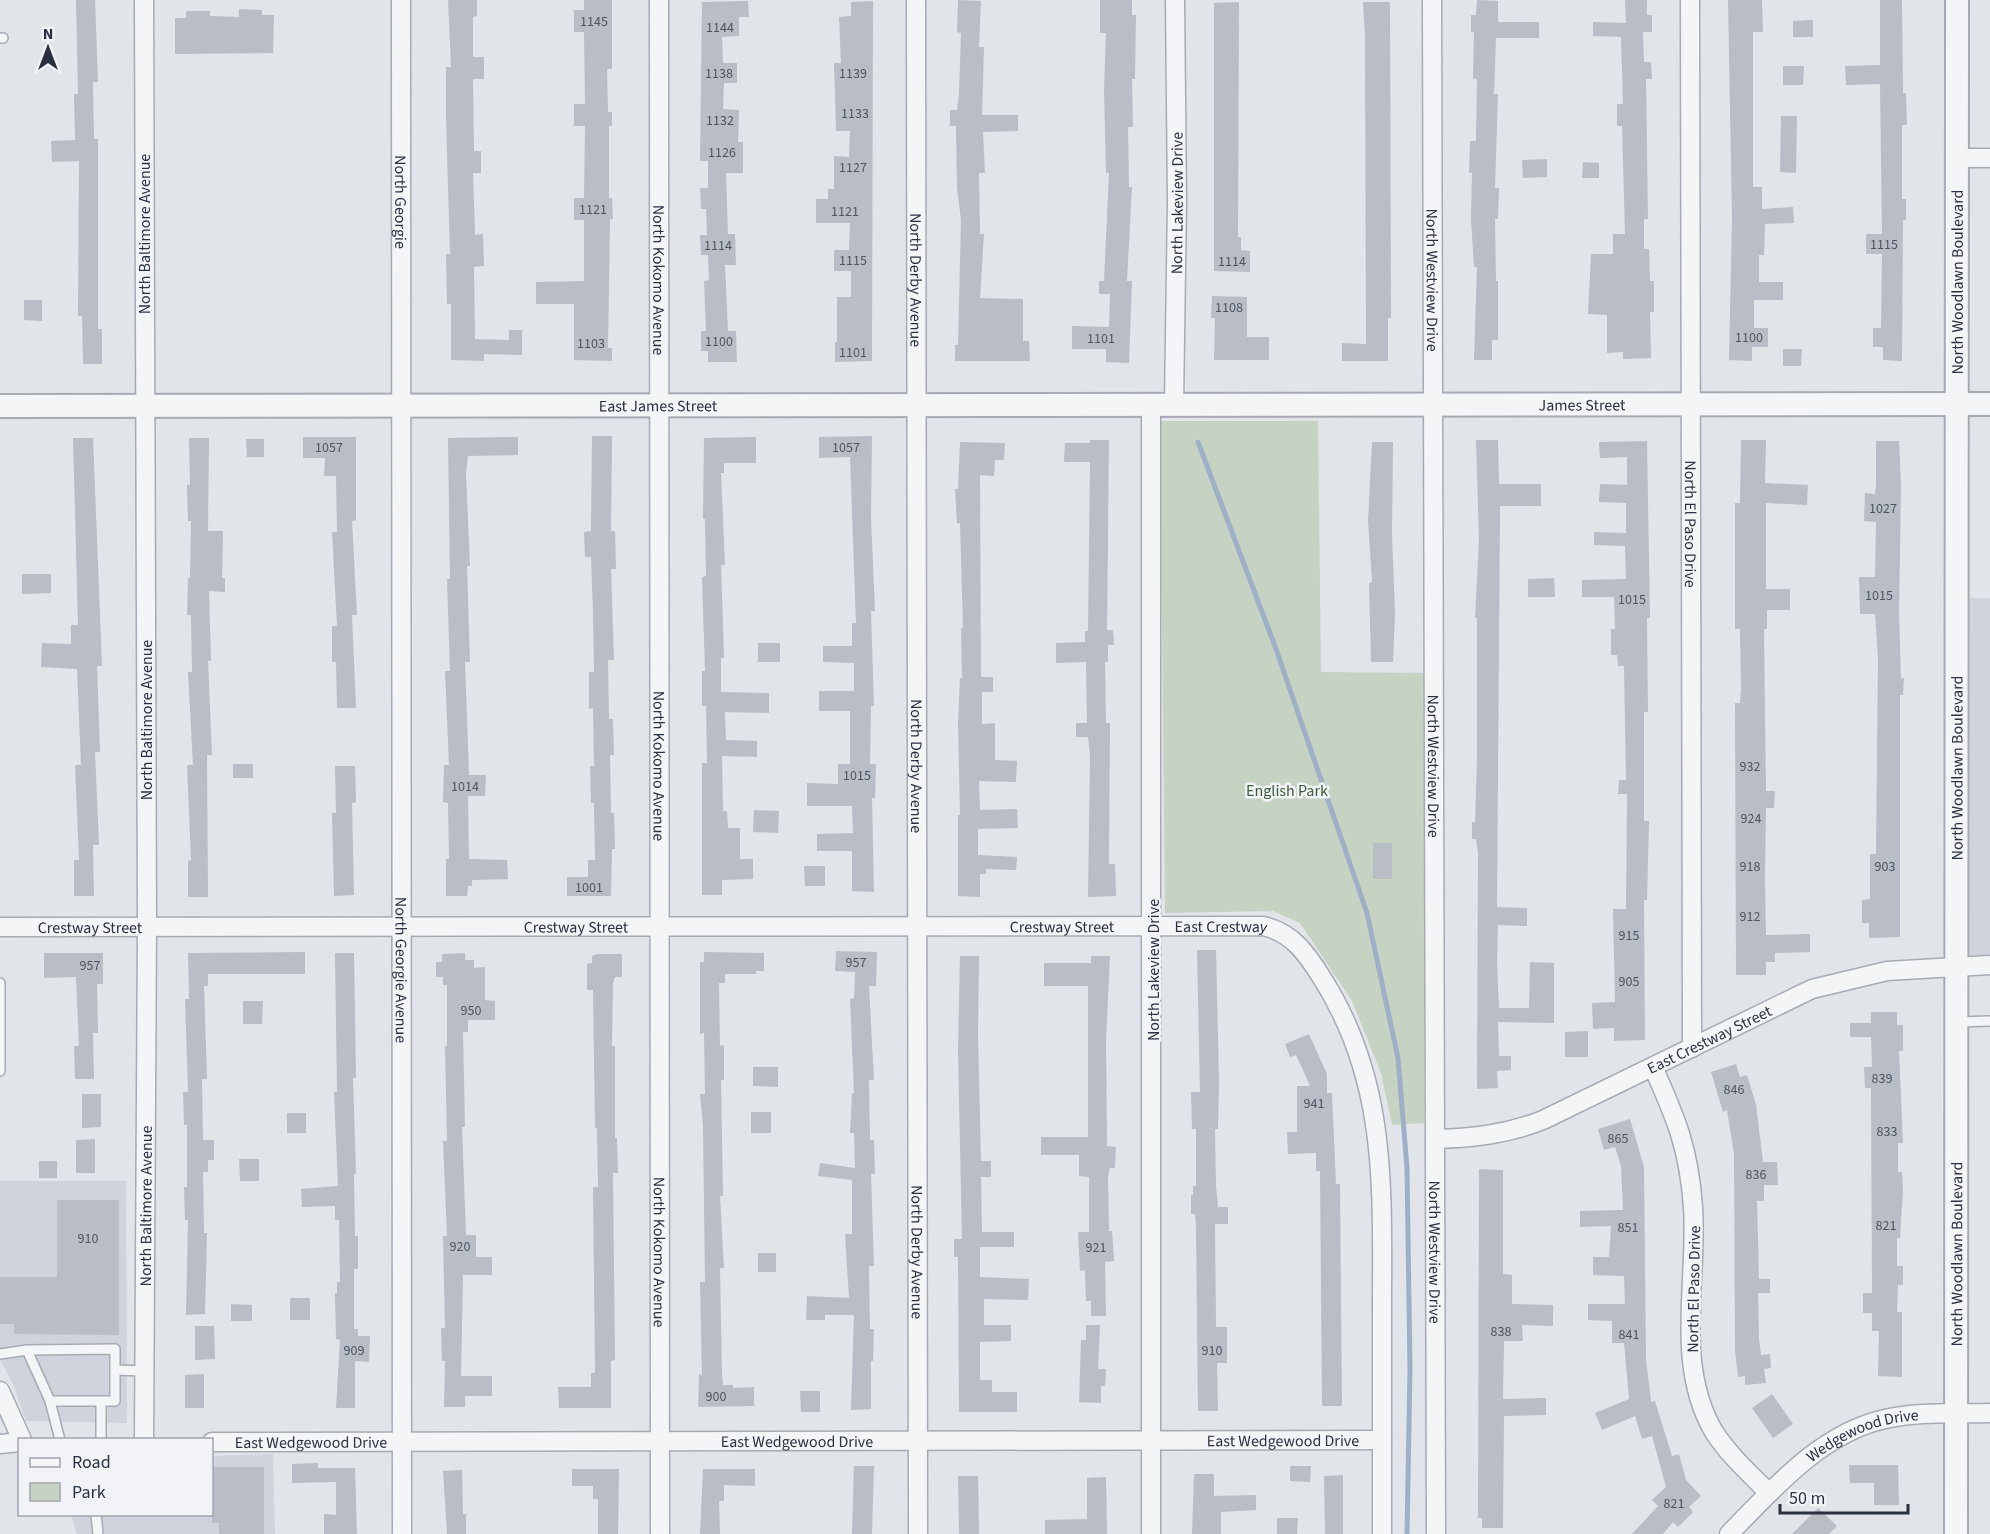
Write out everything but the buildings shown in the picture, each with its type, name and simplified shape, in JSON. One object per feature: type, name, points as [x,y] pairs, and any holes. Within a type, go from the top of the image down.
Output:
[{"type":"street","name":"North Baltimore Avenue","points":[[144,0],[147,926],[144,1438]]},
{"type":"street","name":"North Georgie","points":[[401,0],[402,406]]},
{"type":"street","name":"North Kokomo Avenue","points":[[659,0],[660,1534]]},
{"type":"street","name":"North Derby Avenue","points":[[916,0],[918,1534]]},
{"type":"street","name":"North Lakeview Drive","points":[[1174,405],[1177,201],[1175,0]]},
{"type":"street","name":"North Westview Drive","points":[[1432,0],[1436,1534]]},
{"type":"street","name":"North El Paso Drive","points":[[1690,0],[1692,1048]]},
{"type":"street","name":"North Woodlawn Boulevard","points":[[1956,1534],[1958,1209],[1954,966],[1957,0]]},
{"type":"street","points":[[1956,158],[1990,158]]},
{"type":"street","name":"James Street","points":[[1174,405],[1990,404]]},
{"type":"street","name":"North Lakeview Drive","points":[[1151,405],[1153,926],[1151,1534]]},
{"type":"street","name":"East James Street","points":[[0,406],[1174,405]]},
{"type":"street","name":"North Georgie Avenue","points":[[402,406],[402,1534]]},
{"type":"street","name":"Crestway Street","points":[[0,927],[1153,926]]},
{"type":"street","name":"East Crestway","points":[[1153,926],[1276,928],[1299,945],[1340,1005],[1359,1050],[1377,1125],[1383,1203],[1382,1440]]},
{"type":"street","name":"East Crestway Street","points":[[1436,1139],[1470,1138],[1526,1127],[1812,989],[1887,971],[1990,965]]},
{"type":"street","name":"North El Paso Drive","points":[[1653,1067],[1680,1128],[1691,1178],[1694,1231],[1692,1354],[1695,1382],[1702,1405],[1721,1441],[1769,1493]]},
{"type":"street","points":[[0,1391],[20,1438]]},
{"type":"street","name":"Wedgewood Drive","points":[[1729,1534],[1769,1493],[1829,1442],[1858,1427],[1887,1418],[1990,1413]]},
{"type":"street","points":[[1382,1440],[1382,1534]]},
{"type":"street","name":"East Wedgewood Drive","points":[[213,1442],[1382,1440]]},
{"type":"street","points":[[0,1444],[18,1441]]},
{"type":"lane","points":[[0,983],[0,1071]]},
{"type":"lane","points":[[1954,1022],[1990,1021]]},
{"type":"lane","points":[[0,1354],[27,1350],[115,1348],[115,1401],[50,1401]]},
{"type":"lane","points":[[27,1350],[50,1401],[59,1438]]},
{"type":"lane","points":[[115,1370],[144,1371]]},
{"type":"lane","points":[[101,1401],[101,1438]]},
{"type":"lane","points":[[96,1516],[98,1534]]},
{"type":"shaded area","points":[[1956,598],[1990,598],[1990,965],[1955,966]]},
{"type":"shaded area","points":[[0,1181],[126,1181],[127,1423],[26,1421],[13,1384],[0,1360]]},
{"type":"shaded area","points":[[273,1454],[275,1534],[77,1534],[71,1516],[213,1516],[213,1456]]},
{"type":"green space","name":"English Park","points":[[1160,421],[1318,421],[1321,672],[1424,673],[1424,1123],[1392,1125],[1381,1073],[1352,1001],[1300,923],[1273,911],[1165,913]]},
{"type":"waterway","points":[[1198,442],[1276,649],[1367,913],[1398,1058],[1407,1168],[1410,1369],[1407,1534]]}]
